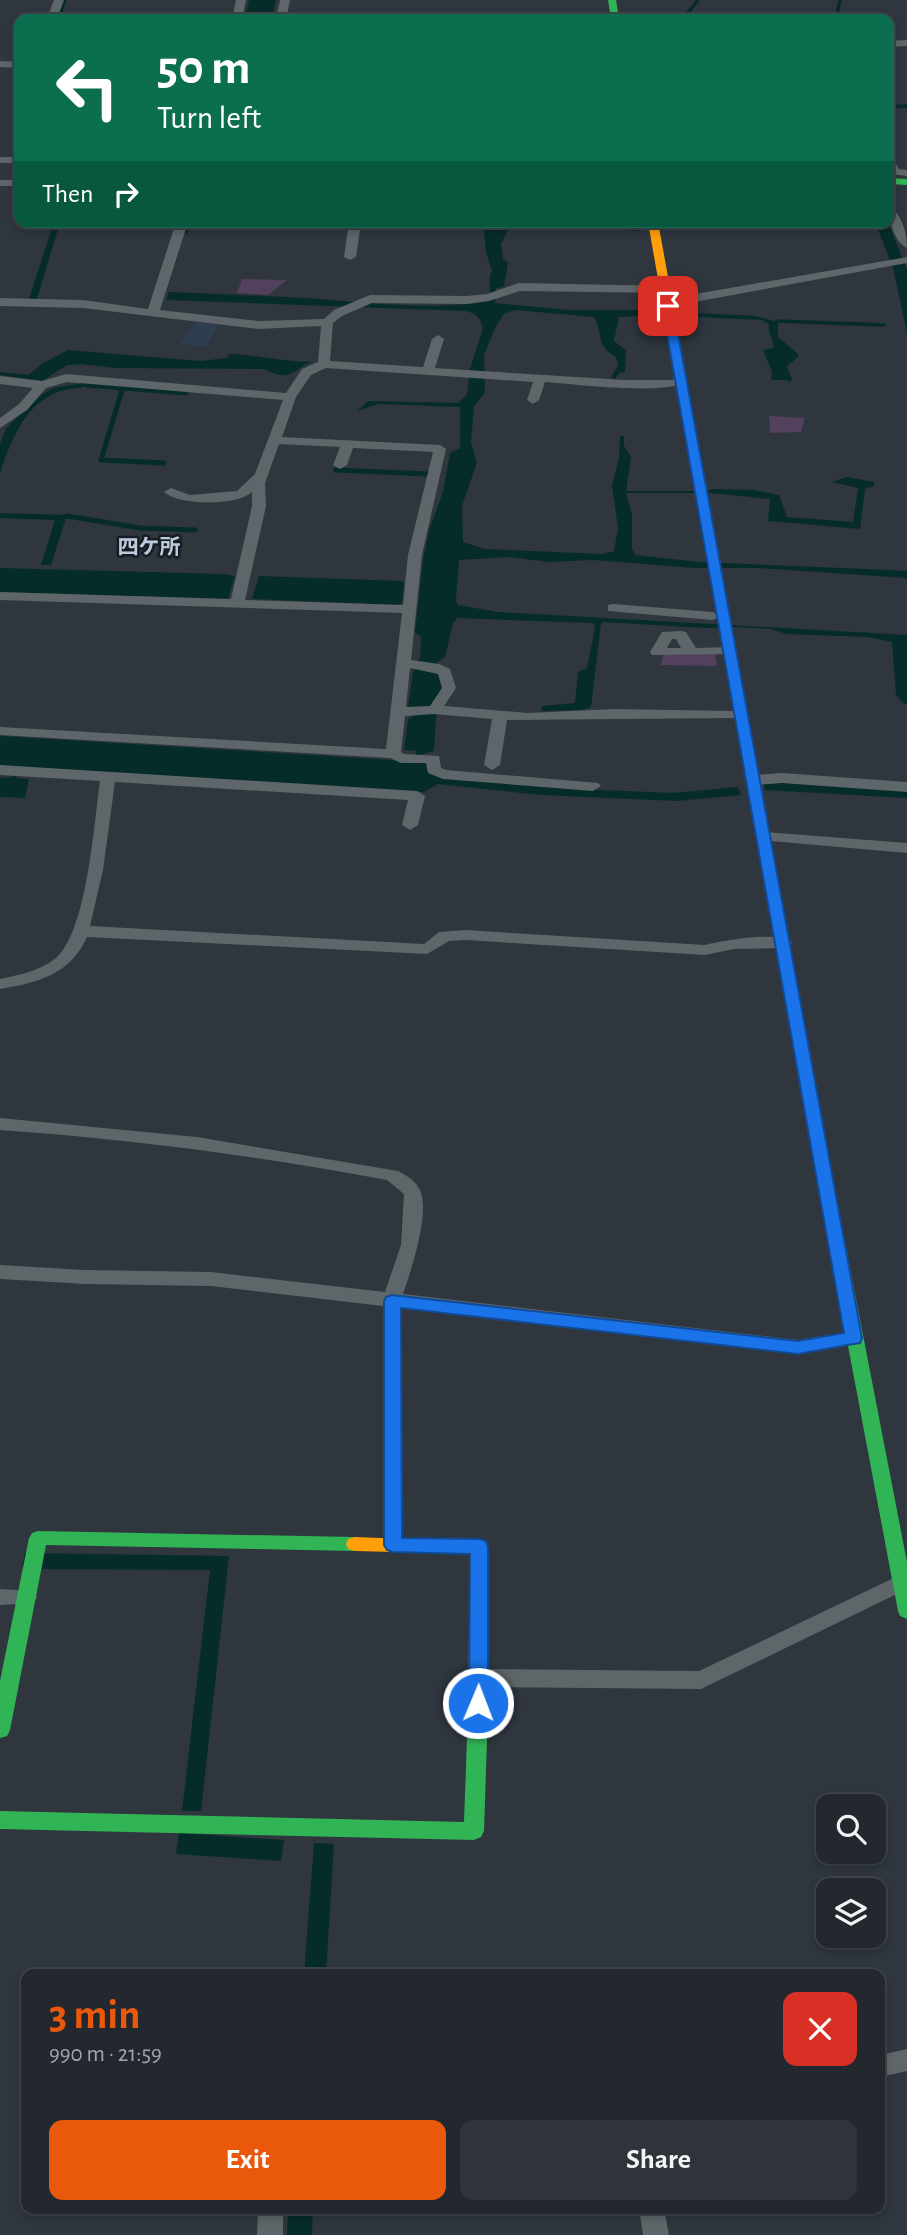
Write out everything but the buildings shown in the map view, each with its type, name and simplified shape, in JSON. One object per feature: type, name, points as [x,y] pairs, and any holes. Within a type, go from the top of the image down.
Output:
[{"type":"street","points":[[894,220],[907,246]]},
{"type":"street","points":[[153,313],[180,228]]},
{"type":"street","points":[[350,257],[354,228]]},
{"type":"street","points":[[654,228],[853,1338],[907,1611]]},
{"type":"street","points":[[0,302],[83,304],[258,325],[327,322],[338,313],[370,299],[467,300],[489,297],[519,287],[666,296],[907,260]]},
{"type":"street","points":[[324,364],[327,322]]},
{"type":"street","points":[[428,370],[438,339]]},
{"type":"street","points":[[237,604],[259,506],[258,484],[290,397],[306,372],[324,364],[624,384],[672,384],[681,381]]},
{"type":"street","points":[[533,400],[541,377]]},
{"type":"street","points":[[0,380],[42,385],[66,378],[290,397]]},
{"type":"street","points":[[0,424],[23,407],[42,385]]},
{"type":"street","points":[[274,440],[440,449],[415,555],[393,754]]},
{"type":"street","points":[[340,465],[347,446]]},
{"type":"street","points":[[171,492],[180,498],[188,499],[241,495],[262,474]]},
{"type":"street","points":[[0,596],[409,609]]},
{"type":"street","points":[[613,608],[713,616]]},
{"type":"street","points":[[691,652],[729,651]]},
{"type":"street","points":[[403,663],[445,671],[449,688],[434,710]]},
{"type":"street","points":[[398,712],[434,710],[528,717],[614,713],[732,715]]},
{"type":"street","points":[[492,765],[500,715]]},
{"type":"street","points":[[0,731],[393,754],[401,758],[435,759],[433,770],[443,774],[593,786]]},
{"type":"street","points":[[0,770],[417,796],[410,825]]},
{"type":"street","points":[[0,984],[50,970],[69,954],[93,885],[108,778]]},
{"type":"street","points":[[754,780],[782,778],[907,787]]},
{"type":"street","points":[[765,837],[907,848]]},
{"type":"street","points":[[79,931],[427,949],[445,936],[466,935],[705,950],[734,944],[784,943]]},
{"type":"street","points":[[0,1124],[281,1155],[392,1175],[407,1185],[413,1194],[410,1245],[392,1301],[393,1545]]},
{"type":"street","points":[[0,1272],[85,1277],[211,1279],[798,1347],[853,1338]]},
{"type":"street","points":[[0,1730],[38,1538],[479,1547],[479,1678],[474,1831],[0,1820]]},
{"type":"street","points":[[479,1678],[701,1680],[902,1582]]},
{"type":"street","points":[[0,1597],[27,1597]]},
{"type":"street","points":[[885,2065],[907,2060]]},
{"type":"street","points":[[270,2235],[271,2214]]},
{"type":"street","points":[[652,2214],[656,2235]]},
{"type":"shaded area","points":[[249,0],[276,0],[273,14],[245,14]]},
{"type":"shaded area","points":[[52,228],[58,228],[37,299],[29,299]]},
{"type":"shaded area","points":[[484,228],[527,228],[508,230],[501,244],[503,259],[508,262],[504,287],[496,288],[495,303],[568,310],[636,310],[755,316],[778,322],[778,337],[798,354],[798,357],[787,366],[792,380],[790,382],[771,380],[772,372],[763,350],[773,348],[773,345],[769,324],[762,320],[662,315],[619,317],[614,341],[626,350],[625,372],[619,373],[615,379],[611,378],[618,365],[616,357],[605,349],[594,317],[515,310],[504,314],[484,355],[485,392],[474,407],[471,442],[477,463],[462,505],[463,542],[485,549],[602,554],[614,551],[618,528],[612,485],[619,459],[620,436],[624,436],[624,446],[631,457],[626,491],[754,490],[779,495],[787,517],[853,522],[858,488],[831,482],[848,477],[874,482],[874,486],[865,489],[860,529],[768,521],[770,499],[711,493],[626,493],[632,514],[632,549],[636,555],[699,562],[907,571],[907,578],[760,568],[693,568],[593,560],[549,562],[509,557],[459,560],[456,600],[458,605],[498,612],[907,635],[907,704],[896,695],[892,642],[868,637],[786,634],[771,629],[603,622],[591,707],[583,710],[541,711],[542,706],[575,703],[578,672],[587,668],[595,628],[593,623],[457,618],[453,623],[445,657],[435,664],[441,676],[442,687],[436,716],[434,751],[416,756],[416,751],[404,750],[408,719],[416,714],[418,707],[408,707],[413,672],[420,657],[421,637],[415,632],[423,561],[429,530],[443,492],[450,453],[460,448],[460,407],[379,404],[357,411],[368,401],[458,403],[467,395],[470,369],[483,328],[481,321],[466,311],[166,300],[169,292],[404,305],[467,304],[487,301],[490,293],[492,270],[486,253]]},
{"type":"shaded area","points":[[598,228],[640,228],[639,231]]},
{"type":"shaded area","points":[[877,228],[890,228],[907,270],[907,333],[893,268]]},
{"type":"shaded area","points":[[242,279],[287,280],[268,295],[237,293]]},
{"type":"shaded area","points":[[195,322],[219,325],[206,347],[181,344]]},
{"type":"shaded area","points":[[68,350],[201,361],[227,358],[230,354],[313,362],[285,375],[263,369],[116,368],[81,364],[67,365],[42,381],[0,375],[0,372],[28,375],[43,363]]},
{"type":"shaded area","points":[[83,383],[87,385],[60,391],[48,397],[28,414],[14,436],[0,473],[0,444],[6,428],[41,395],[53,388]]},
{"type":"shaded area","points":[[769,416],[805,418],[801,432],[770,433]]},
{"type":"shaded area","points":[[0,513],[67,515],[51,565],[41,565],[55,520],[0,518]]},
{"type":"shaded area","points":[[0,568],[235,576],[228,599],[0,592]]},
{"type":"shaded area","points":[[259,576],[402,581],[402,603],[398,605],[254,599],[252,598]]},
{"type":"shaded area","points":[[663,654],[715,654],[717,666],[661,665]]},
{"type":"shaded area","points":[[0,736],[426,762],[429,771],[578,789],[672,793],[738,787],[741,795],[677,801],[541,795],[438,784],[424,792],[0,767]]},
{"type":"shaded area","points":[[13,774],[17,778],[29,779],[25,798],[0,797],[0,778],[11,777]]},
{"type":"shaded area","points":[[763,783],[907,791],[907,798],[765,790]]},
{"type":"shaded area","points":[[25,1553],[229,1556],[201,1811],[182,1811],[210,1570],[22,1569]]},
{"type":"shaded area","points":[[179,1833],[284,1840],[281,1861],[176,1854]]},
{"type":"shaded area","points":[[314,1843],[334,1844],[326,1969],[304,1969]]},
{"type":"shaded area","points":[[288,2214],[313,2214],[312,2235],[287,2235]]},
{"type":"waterway","points":[[60,14],[65,0]]},
{"type":"waterway","points":[[687,14],[698,0]]},
{"type":"waterway","points":[[837,14],[840,0]]},
{"type":"waterway","points":[[894,107],[907,106]]},
{"type":"waterway","points":[[186,232],[187,228]]},
{"type":"waterway","points":[[777,321],[884,325]]},
{"type":"waterway","points":[[87,385],[123,388]]},
{"type":"waterway","points":[[123,388],[186,393]]},
{"type":"waterway","points":[[123,388],[101,460],[164,463]]},
{"type":"waterway","points":[[336,470],[428,474]]},
{"type":"waterway","points":[[67,516],[140,528],[195,530]]},
{"type":"traffic: fast","points":[[612,0],[614,14]]},
{"type":"traffic: fast","points":[[894,181],[907,182]]},
{"type":"traffic: fast","points":[[818,1144],[907,1611]]},
{"type":"traffic: fast","points":[[0,1730],[38,1538],[355,1544]]},
{"type":"traffic: fast","points":[[0,1820],[474,1831],[478,1710]]},
{"type":"traffic: slow","points":[[654,228],[751,769]]},
{"type":"traffic: slow","points":[[355,1544],[479,1547],[478,1710]]},
{"type":"traffic: jam","points":[[751,769],[818,1144]]},
{"type":"district","name":"四ケ所","points":[[149,547]]},
{"type":"route","points":[[478,1703],[479,1547],[393,1545],[392,1301],[798,1347],[853,1338],[668,306]]}]
